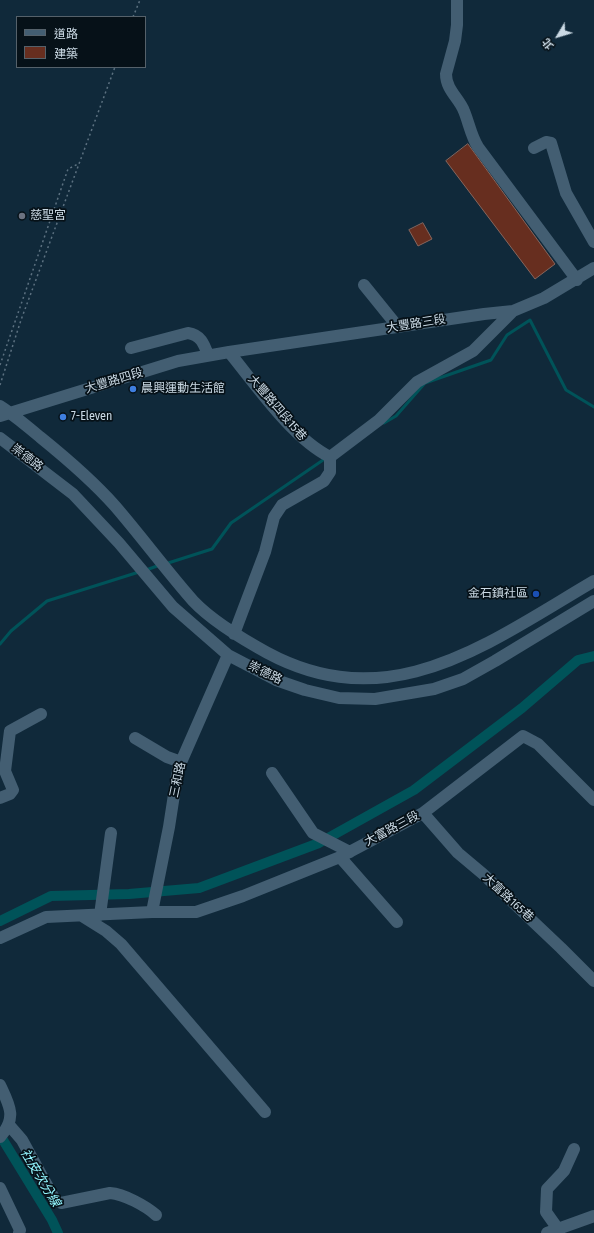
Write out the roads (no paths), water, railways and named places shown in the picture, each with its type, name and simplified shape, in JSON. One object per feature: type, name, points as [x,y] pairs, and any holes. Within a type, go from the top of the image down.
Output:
[{"type":"street","points":[[457,0],[457,24],[446,74],[446,82],[464,111],[472,137],[478,147],[578,280]]},
{"type":"street","points":[[534,148],[546,142],[551,143],[566,194],[594,242]]},
{"type":"street","name":"大豐路三段","points":[[229,352],[484,314],[513,312],[578,280],[594,268]]},
{"type":"street","points":[[364,286],[398,327]]},
{"type":"street","points":[[234,634],[265,552],[274,517],[282,505],[324,481],[330,472],[330,457],[379,420],[417,382],[473,351],[513,312]]},
{"type":"street","points":[[131,348],[188,333],[195,334],[203,342],[208,355]]},
{"type":"street","name":"大豐路四段15巷","points":[[229,352],[301,438],[318,451],[330,457]]},
{"type":"street","name":"大豐路四段","points":[[5,414],[178,361],[229,352]]},
{"type":"street","name":"崇德路","points":[[0,406],[5,414],[65,457],[114,504],[190,598],[234,634],[291,665],[314,672],[347,677],[380,678],[405,675],[433,668],[484,645],[594,581]]},
{"type":"street","name":"崇德路","points":[[0,438],[73,494],[174,607],[228,655],[276,680],[305,690],[339,698],[375,699],[434,689],[463,679],[495,662],[594,601]]},
{"type":"street","name":"三和路","points":[[152,912],[181,762],[228,655]]},
{"type":"street","points":[[0,798],[10,794],[13,790],[5,771],[10,731],[41,714]]},
{"type":"street","name":"大富路三段","points":[[0,938],[46,917],[152,912],[196,912],[243,896],[423,813],[523,736],[538,744],[594,800]]},
{"type":"street","points":[[135,738],[167,757],[181,762]]},
{"type":"street","points":[[272,773],[306,825],[313,833],[342,850],[397,922]]},
{"type":"street","name":"大富路165巷","points":[[423,813],[458,853],[533,921],[594,981]]},
{"type":"street","points":[[100,915],[111,833]]},
{"type":"street","points":[[82,916],[106,930],[121,944],[265,1112]]},
{"type":"street","points":[[0,1085],[7,1100],[11,1119],[9,1125],[0,1137]]},
{"type":"street","points":[[9,1125],[22,1140],[55,1200],[61,1203],[116,1193],[147,1207],[156,1215]]},
{"type":"street","points":[[574,1149],[564,1171],[547,1189],[546,1212],[552,1231],[594,1216]]},
{"type":"street","points":[[0,1188],[17,1221],[20,1230],[19,1233]]},
{"type":"waterway","points":[[384,423],[396,416],[425,383],[491,360],[507,335],[530,320],[566,390],[594,407]]},
{"type":"waterway","points":[[165,564],[212,549],[231,523],[326,458]]},
{"type":"waterway","points":[[146,570],[160,565]]},
{"type":"waterway","points":[[0,644],[11,631],[47,601],[139,572]]},
{"type":"waterway","points":[[0,921],[51,896],[129,894],[199,888],[319,843],[414,790],[522,708],[578,660],[594,656]]},
{"type":"waterway","name":"社皮次分線","points":[[0,1135],[52,1220],[58,1233]]},
{"type":"place","name":"慈聖宮","points":[[22,216]]},
{"type":"place","name":"晨興運動生活館","points":[[133,389]]},
{"type":"place","name":"7-Eleven","points":[[63,417]]},
{"type":"place","name":"金石鎮社區","points":[[536,594]]}]
